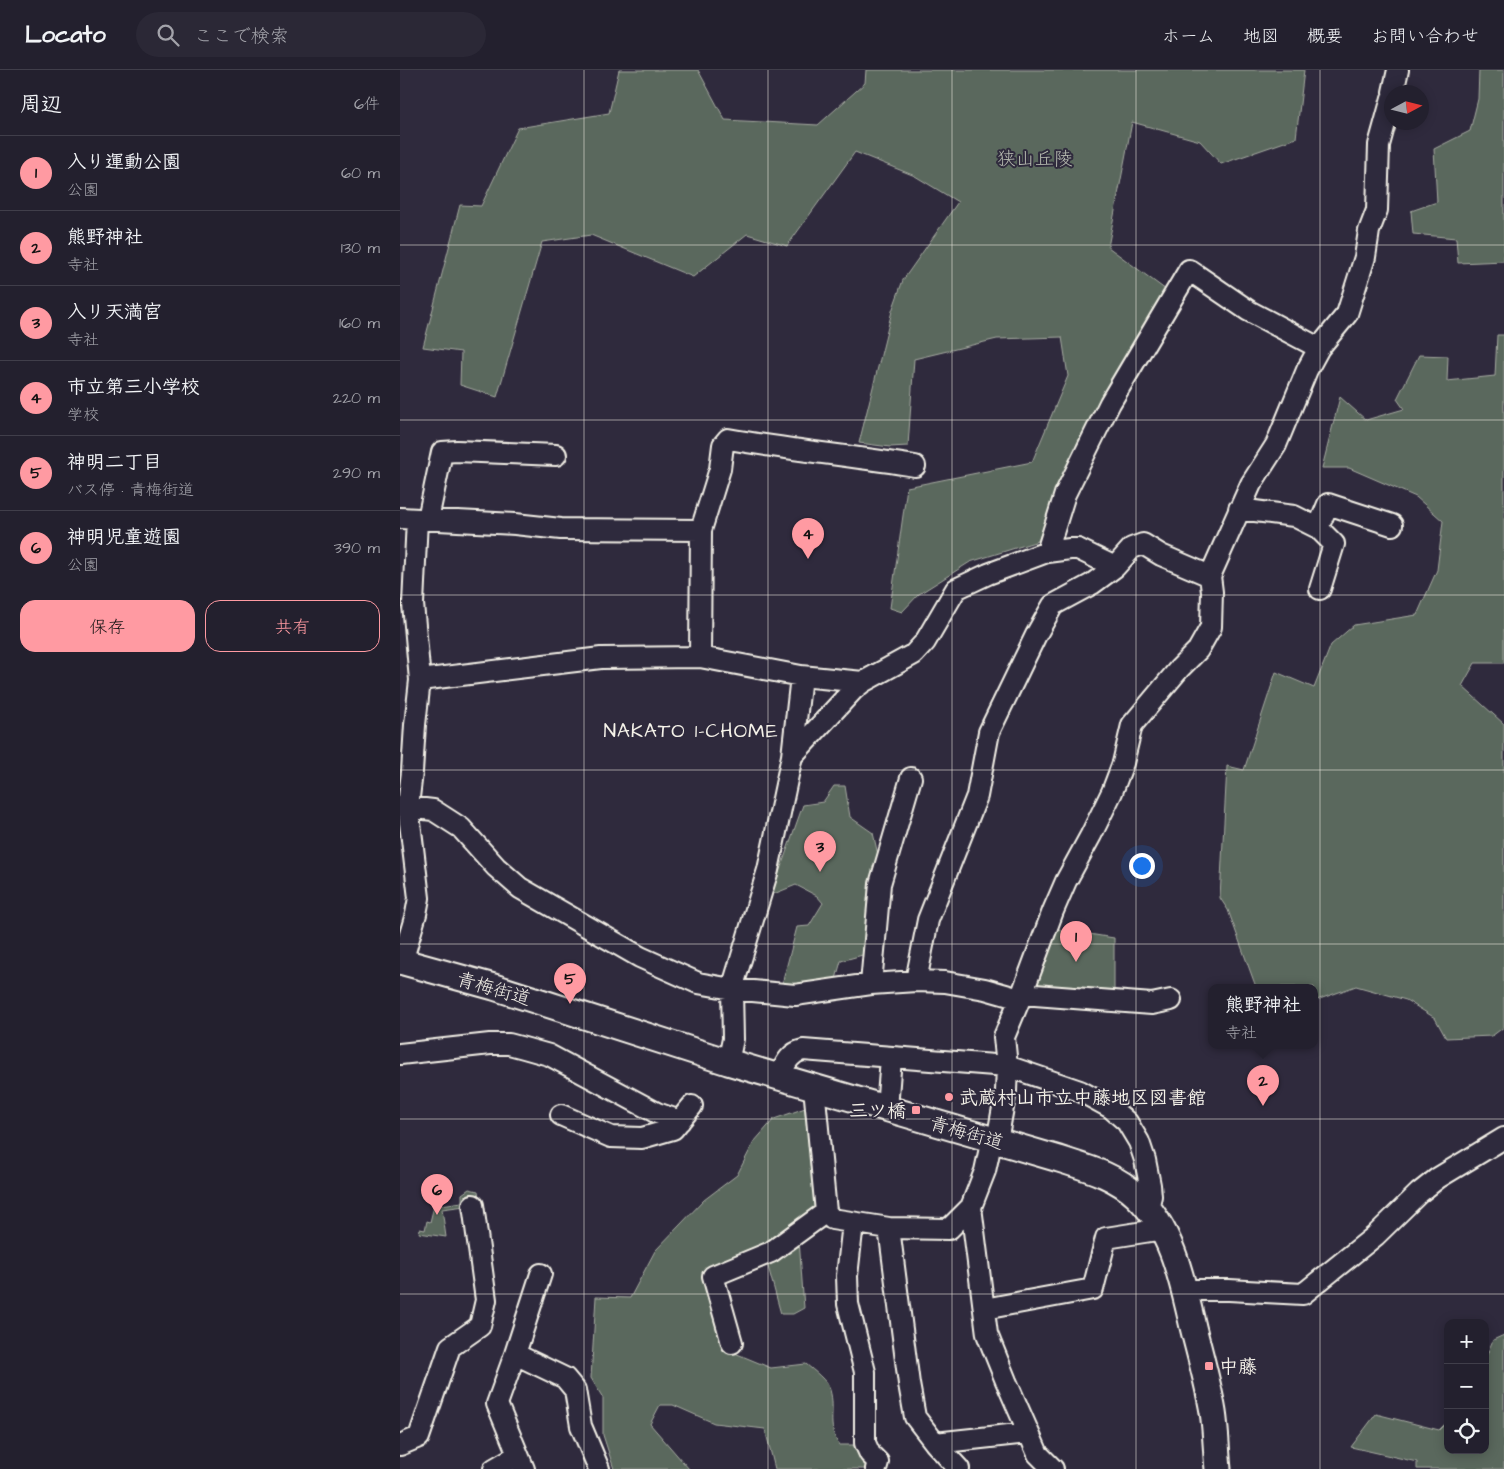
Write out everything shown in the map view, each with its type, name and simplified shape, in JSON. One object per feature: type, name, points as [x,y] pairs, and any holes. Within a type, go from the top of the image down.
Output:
[{"type":"main road","name":"青梅街道","points":[[401,962],[502,990],[728,1062],[997,1141],[1106,1175],[1128,1188],[1148,1207],[1174,1253],[1210,1397],[1218,1469]]},
{"type":"street","points":[[1395,85],[1398,70]]},
{"type":"street","points":[[814,1087],[826,1212],[832,1219],[889,1228],[949,1229],[971,1207],[985,1171],[990,1148],[997,1141],[1005,1100],[1007,1066],[1004,1037],[1066,881],[1091,836],[1118,778],[1132,725],[1179,669],[1198,650],[1211,627],[1212,592],[1210,576],[1251,484],[1276,445],[1318,348],[1348,314],[1365,257],[1369,231],[1377,210],[1379,145],[1384,127]]},
{"type":"street","points":[[1046,552],[1065,494],[1110,403],[1189,270],[1249,311],[1318,348]]},
{"type":"street","points":[[700,657],[702,530],[720,469],[723,445],[728,439],[915,466]]},
{"type":"street","points":[[401,962],[419,898],[404,806],[412,772],[420,680],[413,604],[415,518],[442,452],[556,455]]},
{"type":"street","points":[[1318,528],[1328,504],[1392,525]]},
{"type":"street","points":[[1240,509],[1294,516],[1318,528],[1334,544],[1320,589]]},
{"type":"street","points":[[415,518],[561,529],[702,530]]},
{"type":"street","points":[[916,981],[928,920],[977,796],[990,732],[1027,652],[1053,605],[1092,584],[1115,568],[1132,548],[1143,544],[1161,555],[1210,576]]},
{"type":"street","points":[[792,756],[853,690],[863,682],[914,654],[925,642],[956,589],[988,574],[1046,552],[1078,549],[1115,568]]},
{"type":"street","points":[[420,680],[601,658],[700,657],[801,676],[863,682]]},
{"type":"street","points":[[728,1062],[733,1039],[732,989],[768,870],[792,756],[801,676]]},
{"type":"street","points":[[872,984],[880,884],[911,778]]},
{"type":"street","points":[[404,806],[434,810],[461,828],[496,867],[520,888],[671,972],[698,983],[732,989],[795,995],[872,984],[916,981],[945,982],[1021,997],[1161,1004]]},
{"type":"street","points":[[400,1054],[490,1044],[509,1044],[549,1055],[657,1113],[686,1113],[673,1129],[642,1138],[611,1137],[562,1116]]},
{"type":"street","points":[[779,1077],[791,1056],[797,1051],[803,1050],[1007,1066],[1080,1091],[1111,1108],[1127,1122],[1139,1142],[1145,1160],[1151,1196],[1148,1207]]},
{"type":"street","points":[[887,1108],[891,1058]]},
{"type":"street","points":[[1184,1290],[1230,1290],[1302,1294],[1375,1236],[1419,1193],[1438,1178],[1504,1138]]},
{"type":"street","points":[[400,1444],[418,1436],[450,1347],[480,1326],[486,1300],[473,1205]]},
{"type":"street","points":[[971,1207],[988,1334],[1006,1382],[1038,1454],[1053,1469]]},
{"type":"street","points":[[732,1343],[712,1276],[771,1252],[826,1212]]},
{"type":"street","points":[[853,1223],[847,1276],[848,1304],[865,1372],[865,1442],[870,1454],[878,1462],[876,1469]]},
{"type":"street","points":[[889,1228],[915,1417],[935,1443],[959,1469]]},
{"type":"street","points":[[984,1309],[1093,1289],[1106,1238],[1162,1229]]},
{"type":"street","points":[[494,1469],[521,1462],[497,1404],[516,1354],[541,1274]]},
{"type":"street","points":[[516,1354],[565,1378],[575,1390],[581,1426],[599,1469]]},
{"type":"street","points":[[935,1443],[1028,1433]]},
{"type":"green space","name":"狭山丘陵","points":[[619,70],[698,70],[725,120],[818,125],[865,83],[866,70],[1304,70],[1296,138],[1221,164],[1200,141],[1132,122],[1108,247],[1166,290],[1078,441],[1038,541],[970,562],[919,594],[902,612],[890,608],[907,487],[1032,462],[1068,376],[1062,337],[997,339],[914,359],[908,446],[890,447],[859,443],[892,311],[903,280],[958,202],[915,176],[855,152],[787,246],[747,234],[693,277],[591,235],[542,242],[497,397],[460,385],[461,352],[423,347],[460,205],[481,206],[518,128],[609,113]]},
{"type":"green space","points":[[1479,70],[1504,70],[1504,261],[1458,263],[1456,238],[1413,234],[1411,211],[1437,202],[1434,149],[1470,131],[1478,99]]},
{"type":"green space","points":[[1497,335],[1504,335],[1504,663],[1475,663],[1462,686],[1504,724],[1504,1027],[1492,1036],[1446,1038],[1435,1018],[1406,1000],[1356,986],[1318,1000],[1318,984],[1255,984],[1228,910],[1220,898],[1227,766],[1244,770],[1276,672],[1314,688],[1331,645],[1354,625],[1417,615],[1437,570],[1443,521],[1416,497],[1349,468],[1322,468],[1340,397],[1366,420],[1404,409],[1397,399],[1419,355],[1448,356],[1447,381],[1495,376]]},
{"type":"green space","points":[[834,786],[845,786],[850,817],[873,833],[879,859],[866,954],[841,961],[836,979],[819,986],[782,984],[797,927],[809,926],[823,903],[817,896],[796,885],[771,895],[803,805],[823,802]]},
{"type":"green space","points":[[1051,928],[1114,938],[1114,997],[1031,992]]},
{"type":"green space","points":[[808,1107],[817,1212],[798,1226],[804,1308],[793,1314],[781,1314],[763,1248],[707,1275],[725,1349],[771,1368],[806,1364],[823,1379],[830,1390],[833,1431],[839,1445],[858,1445],[869,1465],[869,1469],[775,1469],[765,1429],[714,1423],[673,1405],[660,1405],[650,1424],[689,1469],[614,1469],[603,1435],[603,1398],[591,1378],[596,1297],[630,1298],[655,1251],[704,1200],[737,1175],[754,1142],[774,1119]]},
{"type":"green space","points":[[469,1189],[478,1191],[480,1204],[442,1209],[446,1237],[419,1233],[420,1229],[425,1230],[427,1221],[430,1222],[434,1206],[462,1202],[462,1194]]},
{"type":"green space","points":[[1504,1335],[1504,1469],[1417,1469],[1417,1462],[1351,1447],[1376,1414],[1439,1430],[1444,1425],[1444,1454],[1489,1454],[1489,1350],[1493,1340]]},
{"type":"place","name":"市立第三小学校","points":[[808,559]]},
{"type":"place","name":"入リ天満宮","points":[[820,872]]},
{"type":"place","name":"入り運動公園","points":[[1076,962]]},
{"type":"place","name":"神明二丁目","points":[[570,1004]]},
{"type":"place","name":"武蔵村山市立中藤地区図書館","points":[[949,1097]]},
{"type":"place","name":"熊野神社","points":[[1263,1106]]},
{"type":"place","name":"三ツ橋","points":[[916,1110]]},
{"type":"place","name":"神明児童遊園","points":[[437,1215]]},
{"type":"place","name":"中藤","points":[[1209,1366]]},
{"type":"district","name":"NAKATO 1-CHOME","points":[[691,730]]}]
